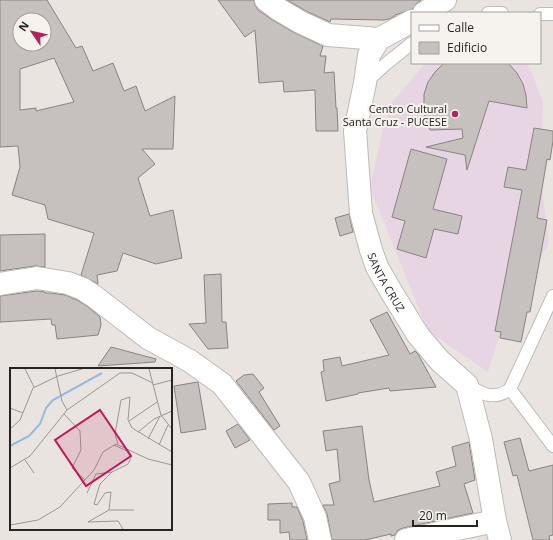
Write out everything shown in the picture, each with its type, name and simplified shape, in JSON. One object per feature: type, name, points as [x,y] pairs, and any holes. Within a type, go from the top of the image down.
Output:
[{"type":"street","points":[[266,0],[300,22],[328,35],[379,39],[411,22]]},
{"type":"street","points":[[426,12],[445,0]]},
{"type":"street","name":"SANTA CRUZ","points":[[379,39],[369,55],[355,131],[361,213],[371,250],[381,274],[418,335],[440,361],[467,385]]},
{"type":"street","points":[[0,284],[37,278],[68,283],[83,289],[148,338],[190,361],[222,384],[299,482],[315,517],[320,540]]},
{"type":"street","points":[[406,540],[498,531],[481,439],[467,385]]},
{"type":"lane","points":[[541,14],[553,14]]},
{"type":"lane","points":[[365,83],[387,63],[411,45]]},
{"type":"lane","points":[[467,385],[479,392],[495,396],[503,395],[510,389],[553,296]]},
{"type":"lane","points":[[510,389],[553,446]]},
{"type":"shaded area","points":[[425,64],[528,64],[543,102],[541,182],[549,243],[504,320],[488,372],[428,331],[370,188],[388,107]]},
{"type":"building","points":[[0,0],[47,0],[76,48],[82,46],[93,71],[113,63],[124,91],[136,86],[145,111],[175,96],[173,149],[142,149],[155,164],[138,178],[150,216],[173,210],[182,258],[156,264],[123,253],[117,271],[97,275],[98,284],[81,275],[94,233],[48,219],[45,205],[12,195],[20,167],[18,146],[0,147]],"holes":[[[54,58],[74,102],[36,111],[36,108],[20,110],[20,69]]]},
{"type":"building","points":[[218,0],[254,0],[258,10],[271,19],[295,33],[323,46],[320,56],[326,56],[324,73],[334,72],[338,131],[316,131],[315,90],[284,92],[283,81],[259,83],[255,30],[245,37]]},
{"type":"building","points":[[287,0],[421,0],[413,9],[395,15],[389,19],[331,19],[330,22]]},
{"type":"building","name":"Centro Cultural Santa Cruz - PUCESE","points":[[443,64],[509,64],[517,73],[523,84],[527,108],[489,101],[467,170],[465,155],[426,147],[463,138],[462,129],[430,130],[425,119],[424,94],[428,82]]},
{"type":"building","points":[[534,128],[553,131],[553,141],[550,160],[547,159],[537,218],[547,220],[530,312],[527,312],[521,342],[500,338],[501,332],[495,331],[522,190],[504,187],[508,167],[526,170]]},
{"type":"building","points":[[411,149],[447,159],[433,209],[462,216],[458,234],[434,229],[426,258],[397,249],[405,221],[392,217]]},
{"type":"building","points":[[349,214],[353,232],[340,236],[335,218]]},
{"type":"building","points":[[45,234],[45,267],[35,266],[0,271],[0,235]]},
{"type":"building","points":[[221,274],[222,322],[226,322],[228,348],[208,349],[189,324],[206,323],[204,275]]},
{"type":"building","points":[[37,291],[65,295],[88,307],[100,317],[101,325],[98,335],[57,339],[55,325],[52,325],[51,319],[0,322],[0,296]]},
{"type":"building","points":[[387,312],[410,354],[415,351],[418,354],[436,387],[390,391],[389,388],[358,393],[326,401],[321,372],[324,371],[323,360],[340,357],[342,366],[389,355],[370,320]]},
{"type":"building","points":[[111,347],[156,359],[155,362],[98,366]]},
{"type":"building","points":[[253,374],[264,388],[259,392],[280,426],[274,430],[236,381],[244,375]]},
{"type":"building","points":[[198,382],[206,429],[181,433],[174,386]]},
{"type":"building","points":[[238,424],[250,440],[235,448],[226,431]]},
{"type":"building","points":[[362,426],[369,480],[374,502],[440,486],[436,472],[456,466],[452,447],[469,442],[475,480],[464,484],[473,513],[403,528],[398,530],[395,535],[391,536],[391,534],[365,540],[332,540],[327,514],[323,505],[334,505],[329,484],[340,481],[337,449],[326,451],[323,431]]},
{"type":"building","points":[[520,438],[529,471],[553,465],[553,535],[549,536],[550,540],[533,540],[517,475],[513,476],[504,442]]},
{"type":"building","points":[[292,503],[292,507],[297,507],[303,521],[307,540],[290,540],[289,532],[280,533],[280,520],[268,520],[268,504]]},
{"type":"place","name":"Centro Cultural Santa Cruz - PUCESE","points":[[455,114]]}]
